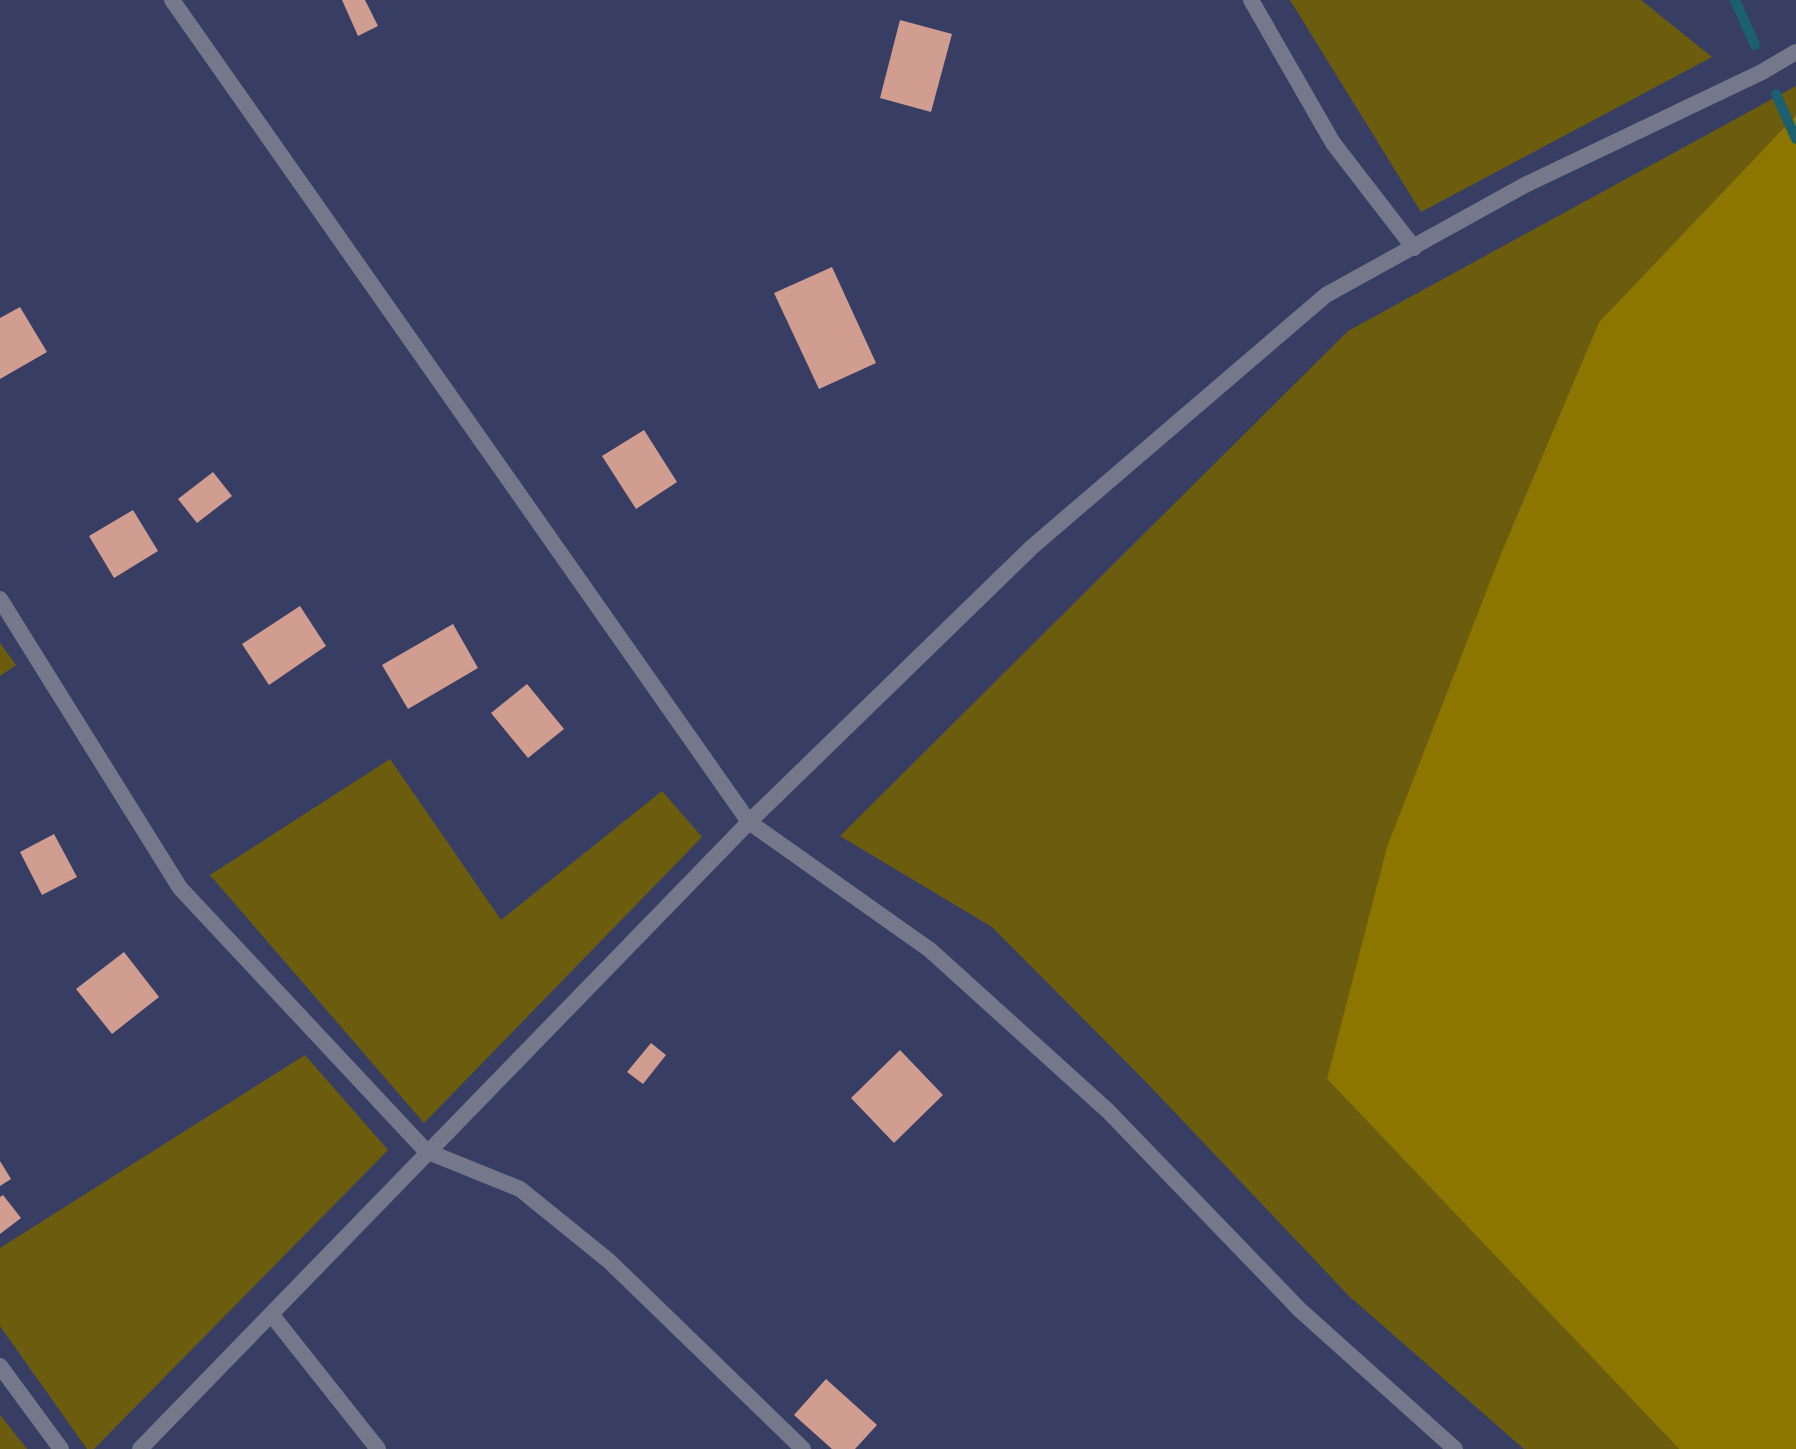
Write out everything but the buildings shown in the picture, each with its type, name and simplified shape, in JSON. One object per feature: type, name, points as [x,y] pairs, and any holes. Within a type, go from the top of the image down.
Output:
[{"type":"street","points":[[172,0],[749,822],[930,950],[1108,1111],[1300,1310],[1455,1449]]},
{"type":"street","points":[[1251,0],[1333,143],[1414,248]]},
{"type":"street","points":[[140,1449],[426,1151],[749,822],[1056,527],[1326,295],[1525,185],[1762,72],[1796,52]]},
{"type":"street","points":[[0,599],[180,888],[426,1151],[520,1189],[609,1261],[803,1449]]},
{"type":"street","points":[[271,1314],[378,1449]]},
{"type":"street","points":[[0,1366],[61,1449]]},
{"type":"shaded area","points":[[1290,0],[1641,0],[1712,57],[1421,212]]},
{"type":"shaded area","points":[[1796,86],[1796,115],[1599,322],[1502,551],[1327,1079],[1679,1449],[1524,1449],[1349,1296],[1147,1083],[992,927],[840,836],[1348,331]]},
{"type":"shaded area","points":[[1796,115],[1796,1449],[1679,1449],[1327,1079],[1387,847],[1502,551],[1599,322]]},
{"type":"shaded area","points":[[0,643],[16,665],[0,676]]},
{"type":"shaded area","points":[[390,759],[501,920],[662,791],[702,837],[424,1123],[210,875]]},
{"type":"shaded area","points":[[305,1055],[388,1150],[94,1449],[87,1449],[0,1326],[0,1248]]},
{"type":"shaded area","points":[[0,1415],[27,1449],[0,1449]]},
{"type":"waterway","points":[[1735,0],[1755,45]]},
{"type":"waterway","points":[[1776,94],[1796,139]]}]
